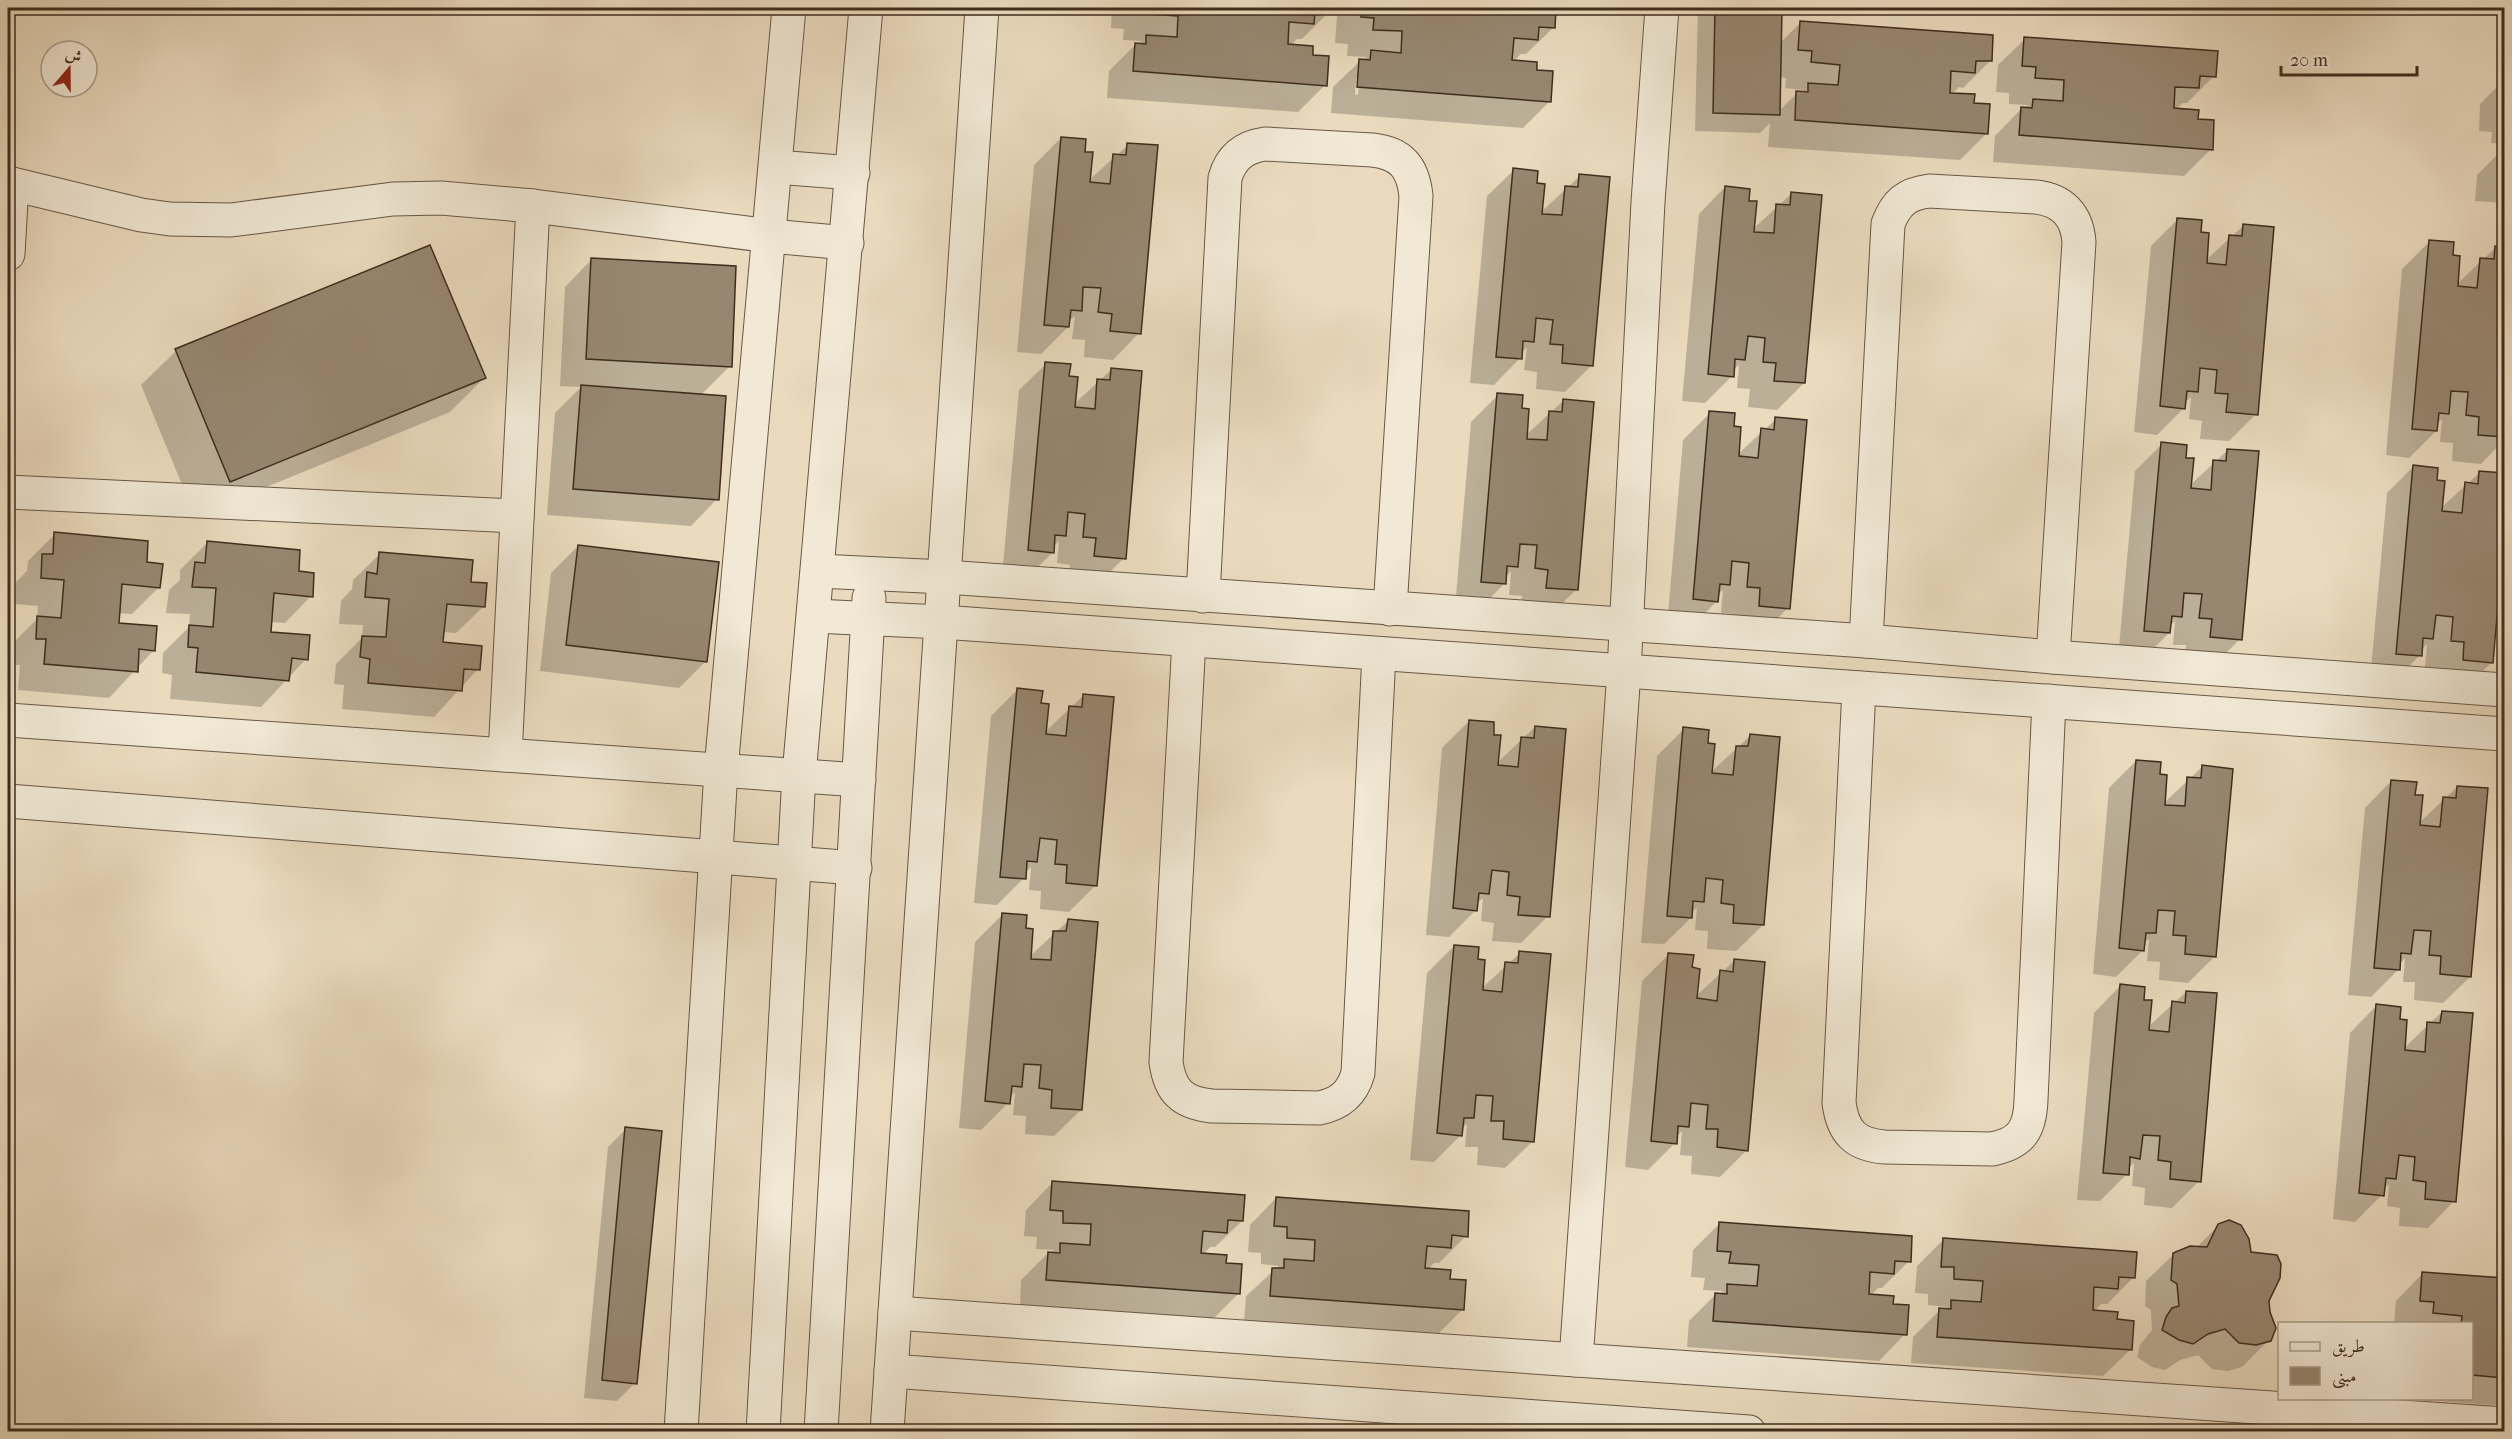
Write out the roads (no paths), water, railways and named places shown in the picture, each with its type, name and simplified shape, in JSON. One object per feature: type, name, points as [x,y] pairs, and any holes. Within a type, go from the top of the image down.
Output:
[{"type":"street","points":[[681,1431],[714,857],[789,8]]},
{"type":"street","points":[[763,1431],[799,775],[866,8]]},
{"type":"street","points":[[887,1431],[982,8]]},
{"type":"street","points":[[1576,1360],[1624,671],[1648,202],[1662,8]]},
{"type":"street","points":[[1203,596],[1224,192],[1229,164],[1239,153],[1251,146],[1265,144],[1372,150],[1386,152],[1399,159],[1409,169],[1416,196],[1390,609]]},
{"type":"street","points":[[776,167],[853,173]]},
{"type":"street","points":[[8,255],[10,183],[141,215],[201,221],[231,220],[417,198],[533,206],[770,236],[847,243]]},
{"type":"street","points":[[1866,641],[1888,224],[1893,211],[1908,196],[1929,191],[2036,197],[2049,199],[2062,205],[2072,216],[2078,228],[2079,242],[2053,657]]},
{"type":"street","points":[[506,755],[533,206]]},
{"type":"street","points":[[8,492],[517,516]]},
{"type":"street","points":[[818,571],[945,577],[1866,641],[2505,690]]},
{"type":"street","points":[[821,1431],[855,868],[870,573]]},
{"type":"street","points":[[814,616],[942,622],[2505,734]]},
{"type":"street","points":[[1189,640],[1166,1062],[1168,1076],[1174,1089],[1185,1099],[1212,1106],[1319,1108],[1333,1105],[1345,1098],[1354,1087],[1358,1073],[1379,654]]},
{"type":"street","points":[[1859,688],[1839,1103],[1841,1117],[1847,1130],[1857,1140],[1870,1146],[1992,1149],[2018,1140],[2027,1128],[2031,1100],[2049,701]]},
{"type":"street","points":[[8,720],[859,780]]},
{"type":"street","points":[[8,801],[855,868]]},
{"type":"street","points":[[895,1313],[2505,1424]]},
{"type":"street","points":[[891,1371],[1749,1431]]}]
